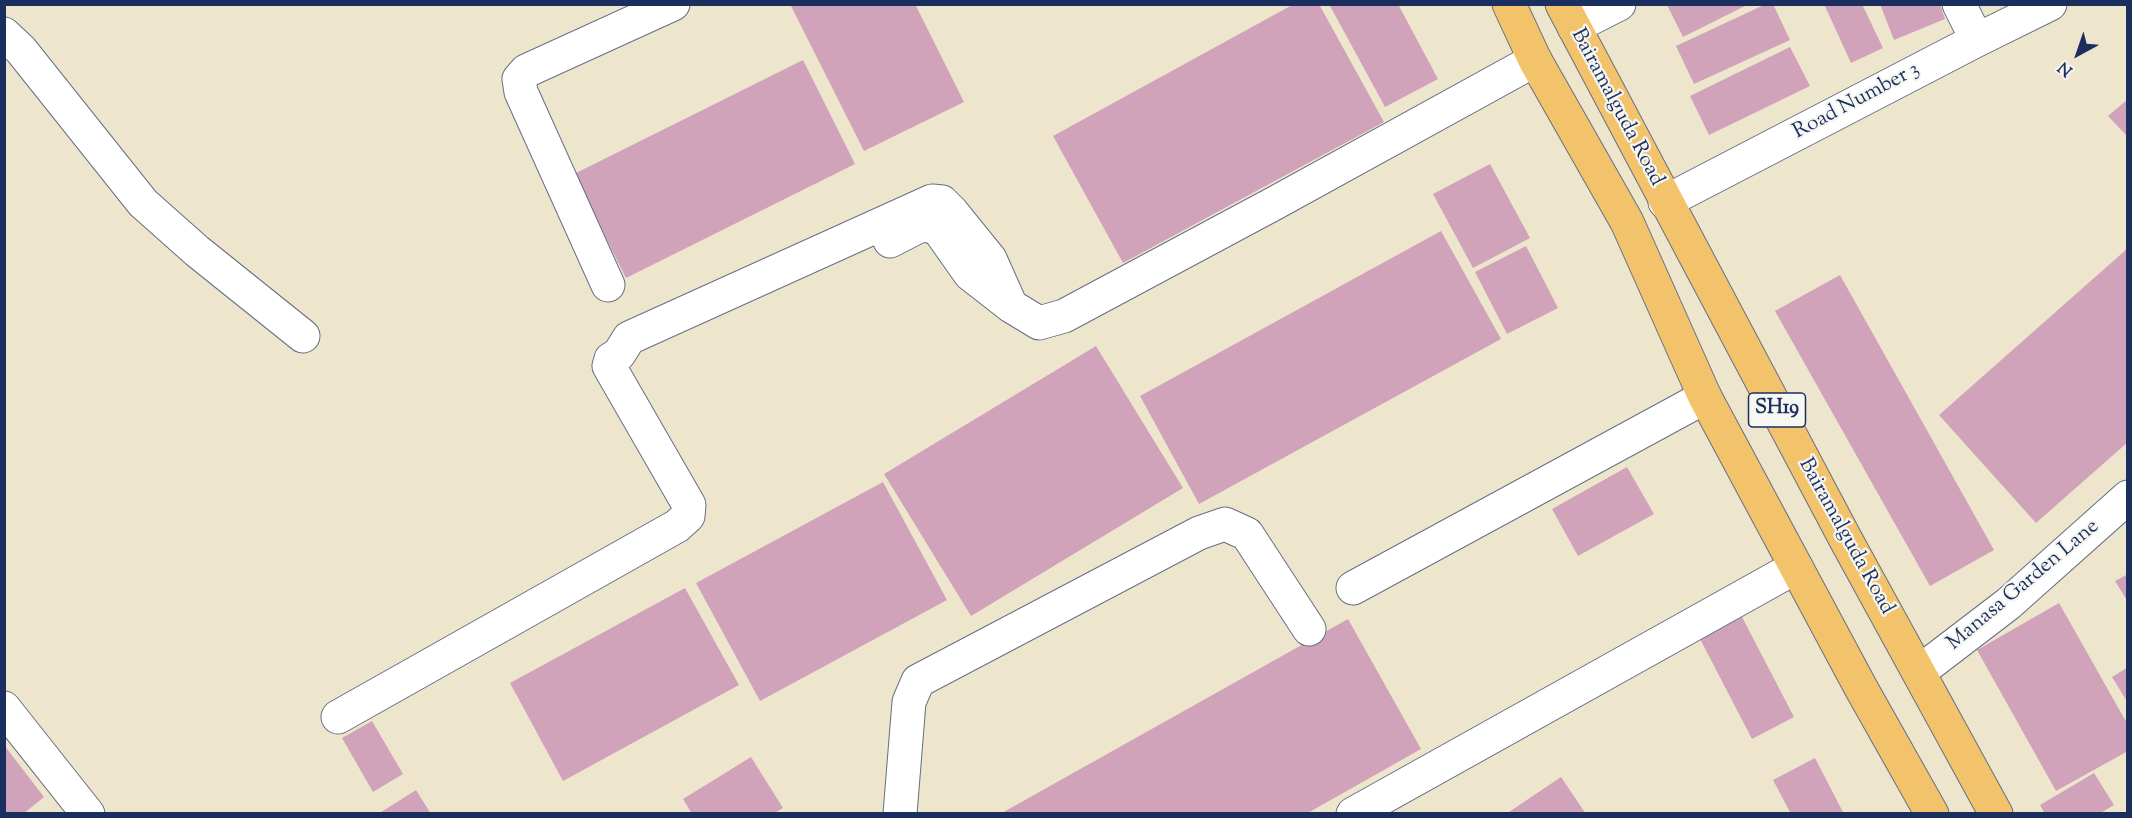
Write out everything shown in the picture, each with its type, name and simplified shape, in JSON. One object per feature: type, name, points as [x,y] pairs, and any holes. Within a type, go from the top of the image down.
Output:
[{"type":"main road","name":"SH19","points":[[1509,4],[1535,60],[1627,222],[1705,397],[1861,688],[1932,813]]},
{"type":"main road","name":"Bairamalguda Road","points":[[1568,16],[1840,530],[1996,813]]},
{"type":"street","points":[[608,285],[521,92],[519,79],[526,71],[673,4]]},
{"type":"street","points":[[1568,16],[1619,4]]},
{"type":"street","points":[[1959,4],[1977,40]]},
{"type":"street","name":"Road Number 3","points":[[1665,202],[2049,4]]},
{"type":"street","points":[[4,34],[21,50],[142,203],[197,251],[303,336]]},
{"type":"street","points":[[338,717],[677,526],[688,516],[689,505],[609,366],[611,359],[619,354],[629,338],[932,201],[942,202],[952,212],[990,259],[1011,306],[1039,323],[1064,316],[1535,60]]},
{"type":"street","points":[[1353,588],[1705,397]]},
{"type":"street","name":"Manasa Garden Lane","points":[[1919,672],[2008,604],[2127,497]]},
{"type":"street","points":[[900,813],[909,702],[918,681],[1199,533],[1225,524],[1247,534],[1309,629]]},
{"type":"street","points":[[1353,813],[1796,567]]},
{"type":"street","points":[[4,708],[88,813]]},
{"type":"building","points":[[790,4],[915,4],[964,102],[864,151]]},
{"type":"building","points":[[1294,4],[1319,4],[1384,122],[1123,263],[1053,136]]},
{"type":"building","points":[[1329,4],[1398,4],[1438,79],[1385,107]]},
{"type":"building","points":[[1766,4],[1773,4],[1790,40],[1694,84],[1676,46]]},
{"type":"building","points":[[1824,4],[1862,4],[1883,48],[1851,63]]},
{"type":"building","points":[[1880,4],[1940,4],[1945,19],[1894,40]]},
{"type":"building","points":[[1667,5],[1747,5],[1683,37]]},
{"type":"building","points":[[1790,47],[1810,86],[1709,135],[1690,96]]},
{"type":"building","points":[[803,60],[855,164],[626,278],[574,174]]},
{"type":"building","points":[[2128,99],[2128,137],[2108,116]]},
{"type":"building","points":[[1490,164],[1530,238],[1473,268],[1433,194]]},
{"type":"building","points":[[1441,231],[1501,339],[1199,504],[1140,396]]},
{"type":"building","points":[[1526,246],[1558,308],[1507,334],[1475,272]]},
{"type":"building","points":[[2128,248],[2128,442],[2036,523],[1939,415]]},
{"type":"building","points":[[1840,275],[1994,550],[1930,586],[1775,311]]},
{"type":"building","points":[[1096,346],[1183,488],[971,616],[884,474]]},
{"type":"building","points":[[1627,467],[1654,514],[1578,556],[1552,509]]},
{"type":"building","points":[[883,482],[947,600],[760,701],[696,583]]},
{"type":"building","points":[[2128,574],[2128,602],[2115,581]]},
{"type":"building","points":[[685,588],[739,685],[563,781],[510,683]]},
{"type":"building","points":[[2059,603],[2128,725],[2128,751],[2056,791],[1977,650]]},
{"type":"building","points":[[1740,613],[1794,717],[1752,739],[1698,635]]},
{"type":"building","points":[[1348,619],[1421,749],[1306,814],[1000,814]]},
{"type":"building","points":[[2128,667],[2128,703],[2112,677]]},
{"type":"building","points":[[372,721],[403,774],[373,792],[342,738]]},
{"type":"building","points":[[4,745],[44,797],[23,814],[4,814]]},
{"type":"building","points":[[751,757],[783,808],[773,814],[692,814],[683,799]]},
{"type":"building","points":[[1815,758],[1844,814],[1791,814],[1773,780]]},
{"type":"building","points":[[2094,773],[2114,805],[2099,814],[2045,814],[2040,805]]},
{"type":"building","points":[[1561,777],[1586,814],[1506,814]]},
{"type":"building","points":[[416,790],[431,814],[378,814]]}]
